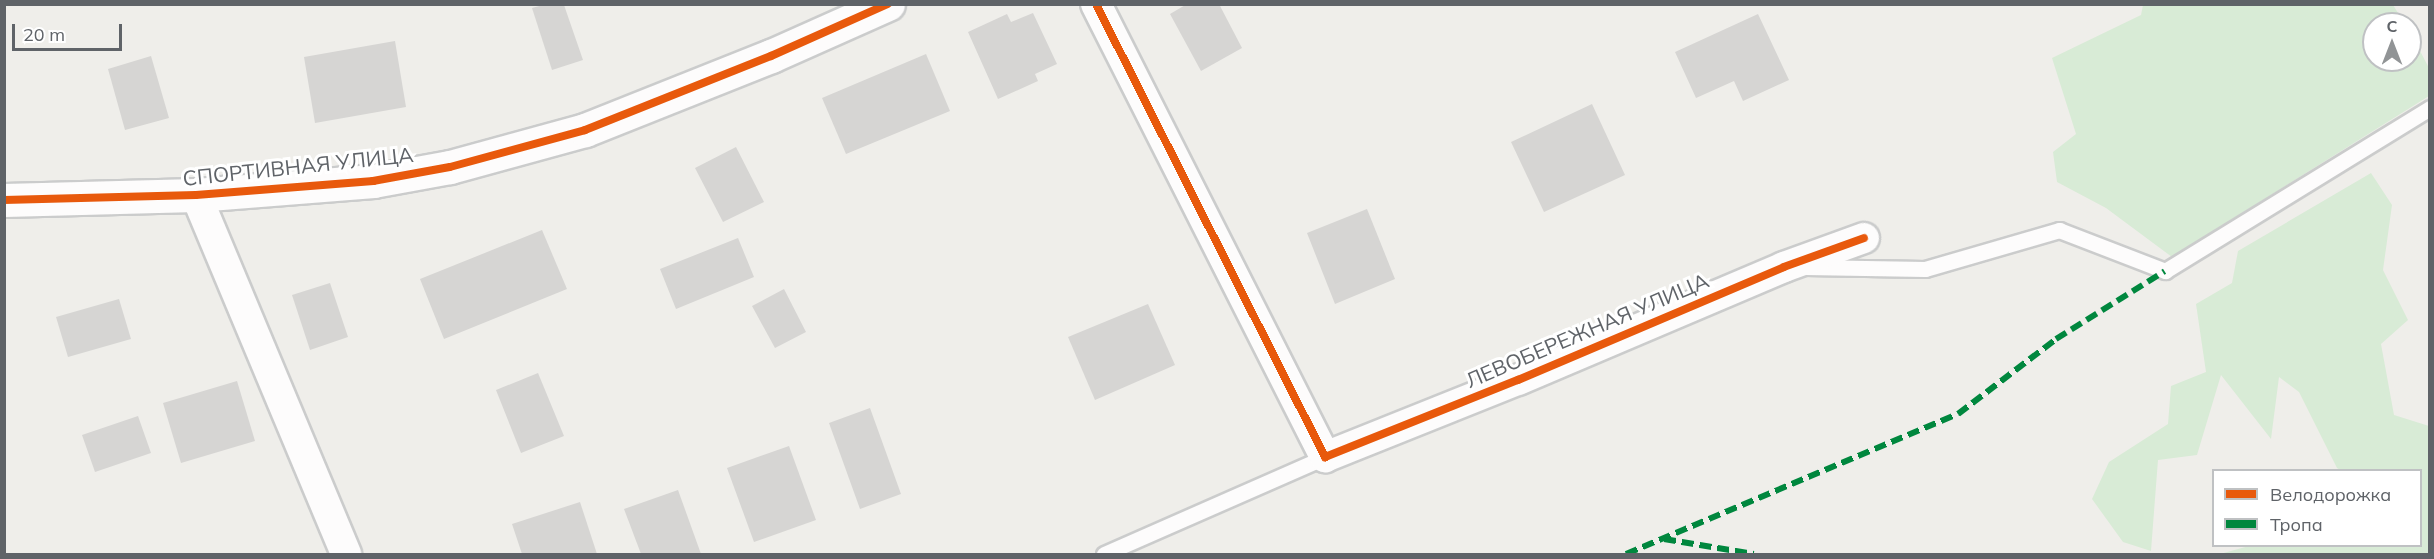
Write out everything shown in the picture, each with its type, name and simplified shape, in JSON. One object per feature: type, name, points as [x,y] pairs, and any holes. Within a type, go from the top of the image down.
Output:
[{"type":"street","name":"СПОРТИВНАЯ УЛИЦА","points":[[4,200],[196,195],[373,181],[450,167],[585,130],[771,56],[888,4]]},
{"type":"street","points":[[1096,4],[1325,457]]},
{"type":"street","points":[[196,195],[346,555]]},
{"type":"street","name":"ЛЕВОБЕРЕЖНАЯ УЛИЦА","points":[[1325,457],[1518,380],[1784,267],[1864,238]]},
{"type":"lane","points":[[1784,267],[1925,269],[2059,230],[2165,271],[2430,108]]},
{"type":"lane","name":"ЛЕВОБЕРЕЖНАЯ УЛИЦА","points":[[1104,555],[1325,457]]},
{"type":"green space","points":[[2143,5],[2393,5],[2397,12],[2362,12],[2362,72],[2422,72],[2422,55],[2429,68],[2429,96],[2172,257],[2106,208],[2057,182],[2053,152],[2076,134],[2052,58],[2141,15]]},
{"type":"green space","points":[[2371,173],[2392,205],[2383,270],[2408,320],[2381,344],[2394,415],[2429,426],[2429,554],[2220,554],[2245,547],[2422,547],[2422,469],[2338,469],[2299,392],[2279,377],[2271,439],[2221,375],[2197,455],[2158,460],[2151,551],[2123,542],[2092,499],[2109,462],[2168,424],[2171,386],[2206,372],[2196,304],[2232,283],[2238,251]]},
{"type":"building","points":[[1187,4],[1219,4],[1242,48],[1201,71],[1170,14]]},
{"type":"building","points":[[543,5],[564,5],[583,60],[552,70],[532,8]]},
{"type":"building","points":[[1033,13],[1057,64],[1035,74],[1038,81],[998,99],[968,32],[1007,14],[1011,22]]},
{"type":"building","points":[[1758,14],[1789,80],[1743,101],[1734,81],[1696,98],[1675,52]]},
{"type":"building","points":[[395,41],[406,107],[315,123],[304,57]]},
{"type":"building","points":[[926,54],[950,111],[846,154],[822,98]]},
{"type":"building","points":[[151,56],[169,118],[125,130],[108,69]]},
{"type":"building","points":[[1592,104],[1625,175],[1544,212],[1511,142]]},
{"type":"building","points":[[736,147],[764,202],[723,222],[695,168]]},
{"type":"building","points":[[1367,209],[1395,279],[1335,304],[1307,233]]},
{"type":"building","points":[[542,230],[567,289],[444,339],[420,279]]},
{"type":"building","points":[[738,238],[754,277],[676,309],[660,269]]},
{"type":"building","points":[[330,283],[348,337],[310,350],[292,295]]},
{"type":"building","points":[[784,289],[806,332],[775,348],[752,306]]},
{"type":"building","points":[[119,299],[131,339],[68,357],[56,317]]},
{"type":"building","points":[[1148,304],[1175,365],[1095,400],[1068,337]]},
{"type":"building","points":[[538,373],[564,436],[521,453],[496,390]]},
{"type":"building","points":[[237,381],[255,441],[181,463],[163,403]]},
{"type":"building","points":[[870,408],[901,494],[860,509],[829,423]]},
{"type":"building","points":[[138,416],[151,453],[95,472],[82,435]]},
{"type":"building","points":[[789,446],[816,520],[754,542],[727,468]]},
{"type":"building","points":[[678,490],[701,554],[641,554],[624,509]]},
{"type":"building","points":[[580,502],[597,554],[522,554],[512,524]]},
{"type":"marked path","points":[[1626,554],[1958,414],[2056,339],[2165,271]]},
{"type":"marked path","points":[[1664,539],[1754,554]]},
{"type":"cycle path","points":[[4,200],[196,195],[373,181],[450,167],[585,130],[771,56],[888,4]]},
{"type":"cycle path","points":[[1096,4],[1325,457],[1518,380],[1784,267],[1864,238]]}]
